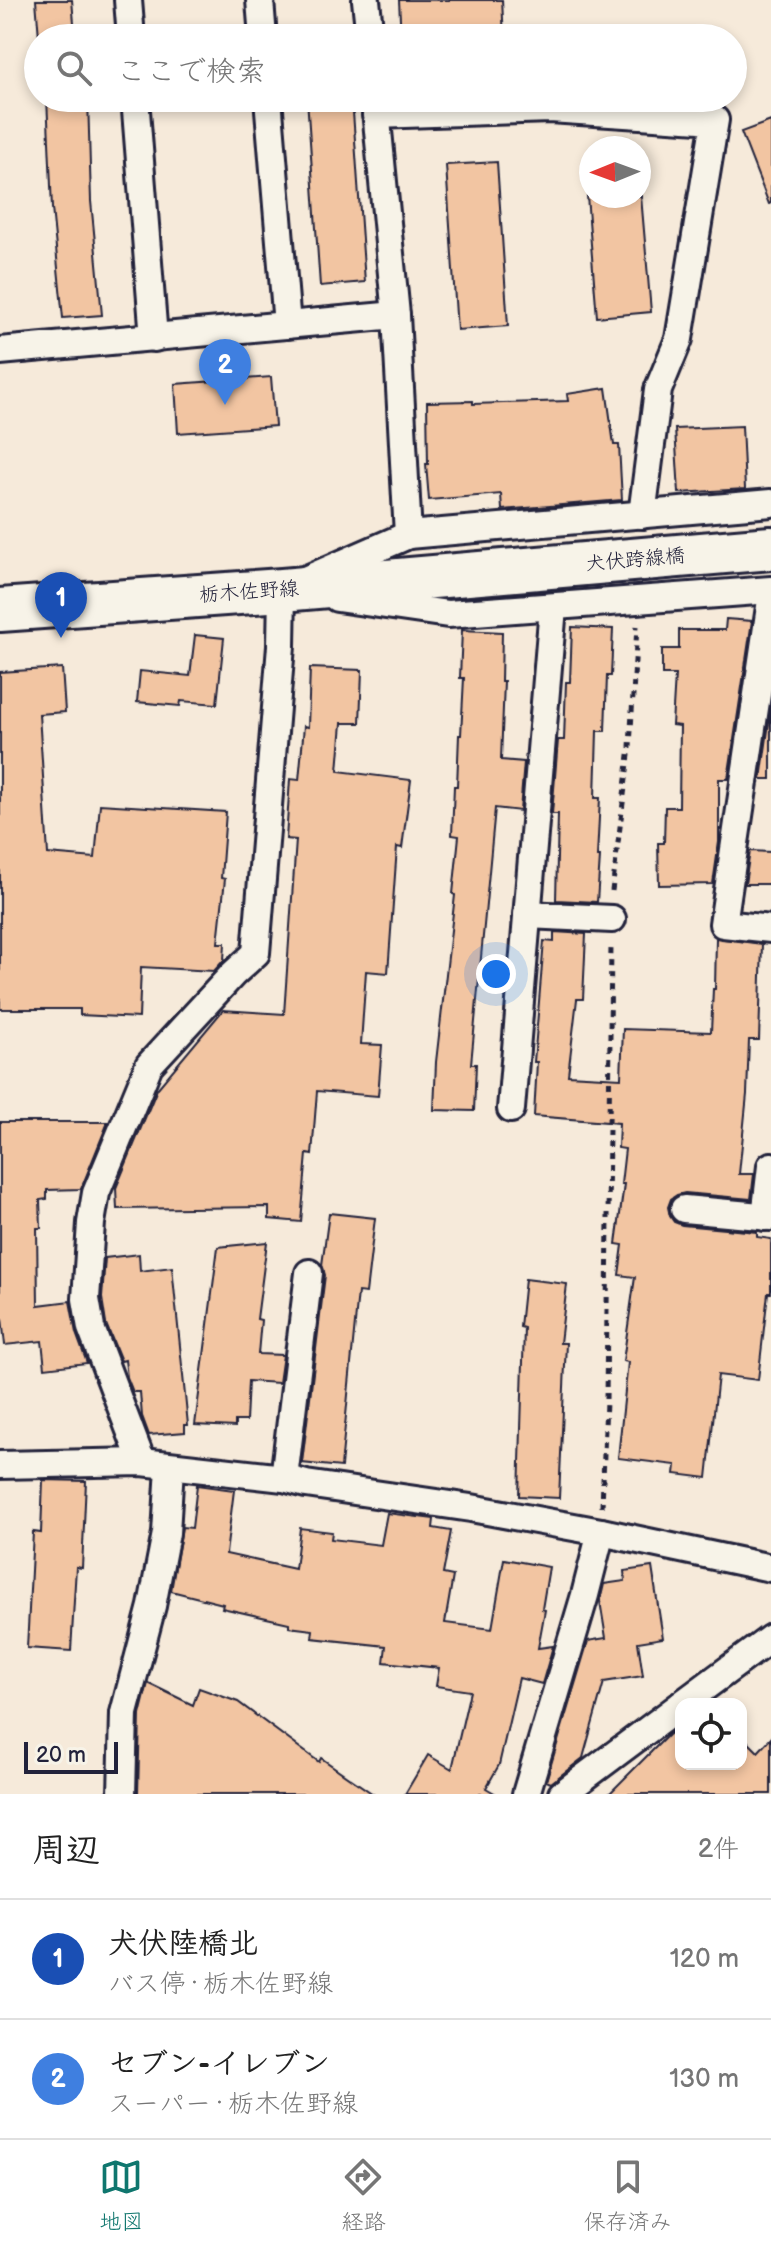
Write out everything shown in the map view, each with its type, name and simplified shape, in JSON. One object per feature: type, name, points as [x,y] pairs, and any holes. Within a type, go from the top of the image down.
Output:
[{"type":"main road","name":"犬伏跨線橋","points":[[498,571],[771,548]]},
{"type":"main road","name":"栃木佐野線","points":[[0,610],[498,571]]},
{"type":"street","points":[[128,0],[130,24]]},
{"type":"street","points":[[260,0],[262,24]]},
{"type":"street","points":[[366,0],[369,24]]},
{"type":"street","points":[[136,112],[154,338]]},
{"type":"street","points":[[269,112],[287,325]]},
{"type":"street","points":[[377,112],[396,315],[408,535]]},
{"type":"street","points":[[595,112],[715,120],[679,339],[658,390],[642,515]]},
{"type":"street","points":[[0,351],[396,315]]},
{"type":"street","points":[[282,590],[408,535],[771,503]]},
{"type":"street","points":[[282,590],[448,614],[771,590]]},
{"type":"street","points":[[142,1462],[91,1328],[86,1299],[91,1223],[96,1193],[149,1065],[256,953],[281,646],[282,590]]},
{"type":"street","points":[[771,600],[723,924],[771,929]]},
{"type":"street","points":[[511,1109],[553,607]]},
{"type":"street","points":[[527,915],[612,919]]},
{"type":"street","points":[[684,1209],[768,1217],[771,1166]]},
{"type":"street","points":[[284,1478],[309,1273]]},
{"type":"street","points":[[0,1465],[142,1462],[284,1478],[601,1532],[771,1568]]},
{"type":"street","points":[[122,1794],[124,1713],[152,1606],[166,1533],[170,1467]]},
{"type":"street","points":[[526,1794],[601,1532]]},
{"type":"street","points":[[690,1698],[771,1638]]},
{"type":"street","points":[[562,1794],[675,1709]]},
{"type":"path","points":[[601,1532],[606,1401],[612,896],[630,747],[635,638],[641,601]]},
{"type":"building","points":[[36,0],[72,0],[74,24],[38,24]]},
{"type":"building","points":[[399,0],[502,0],[503,24],[400,24]]},
{"type":"building","points":[[48,112],[88,112],[91,201],[102,315],[63,318],[52,208]]},
{"type":"building","points":[[308,112],[353,112],[365,282],[320,286]]},
{"type":"building","points":[[771,121],[771,203],[769,204],[741,132]]},
{"type":"building","points":[[497,162],[508,326],[457,330],[446,165]]},
{"type":"building","points":[[588,208],[642,208],[651,312],[597,317]]},
{"type":"building","points":[[271,377],[275,426],[178,433],[175,384]]},
{"type":"building","points":[[606,388],[614,445],[619,445],[622,500],[502,510],[501,494],[429,500],[427,402],[568,401],[567,394]]},
{"type":"building","points":[[742,426],[745,489],[679,493],[675,429]]},
{"type":"building","points":[[726,619],[752,621],[728,779],[719,779],[719,842],[713,884],[659,885],[658,843],[664,843],[665,807],[679,807],[680,726],[672,725],[675,675],[662,675],[662,649],[679,649],[679,630],[725,630]]},
{"type":"building","points":[[572,627],[613,629],[605,731],[597,731],[595,798],[600,798],[597,857],[600,857],[597,902],[556,900],[558,814],[552,814],[558,740],[564,740]]},
{"type":"building","points":[[462,630],[502,632],[501,760],[524,762],[520,811],[495,808],[471,1064],[476,1064],[474,1111],[434,1110],[459,836],[452,835],[464,678],[460,678]]},
{"type":"building","points":[[195,635],[224,638],[217,704],[181,701],[180,706],[137,702],[140,671],[190,676]]},
{"type":"building","points":[[62,668],[65,712],[39,714],[48,854],[95,858],[100,804],[226,812],[221,878],[225,879],[218,943],[225,943],[224,960],[214,971],[141,967],[139,1018],[80,1015],[80,1009],[0,1009],[0,672]]},
{"type":"building","points":[[310,668],[362,670],[360,723],[342,723],[338,771],[411,780],[402,848],[397,847],[388,973],[366,971],[361,1044],[382,1045],[378,1096],[317,1091],[312,1155],[307,1154],[301,1222],[269,1219],[269,1207],[117,1209],[116,1188],[157,1089],[223,1010],[284,1014],[296,840],[286,839],[290,779],[299,780],[304,726],[308,727]]},
{"type":"building","points":[[771,709],[771,779],[761,779]]},
{"type":"building","points":[[750,851],[771,852],[771,884],[745,884]]},
{"type":"building","points":[[554,932],[586,934],[583,999],[577,999],[568,1075],[621,1078],[623,1029],[711,1032],[716,938],[762,944],[759,1040],[749,1040],[739,1174],[754,1174],[751,1199],[685,1193],[671,1199],[668,1207],[674,1222],[682,1225],[757,1232],[757,1237],[771,1239],[771,1293],[768,1293],[758,1380],[718,1375],[707,1478],[675,1474],[676,1465],[618,1458],[628,1362],[623,1361],[635,1277],[619,1275],[623,1245],[616,1244],[625,1149],[618,1148],[619,1123],[534,1116],[537,1062],[534,1062],[544,941],[554,942]]},
{"type":"building","points":[[0,1122],[108,1122],[81,1189],[47,1190],[47,1199],[40,1200],[41,1228],[37,1228],[38,1305],[70,1301],[76,1333],[87,1363],[45,1368],[42,1341],[5,1345],[0,1300]]},
{"type":"building","points":[[329,1213],[375,1218],[366,1293],[358,1292],[341,1467],[302,1463],[325,1275],[322,1265]]},
{"type":"building","points":[[267,1242],[257,1319],[261,1320],[258,1354],[283,1355],[279,1383],[248,1381],[246,1421],[235,1421],[235,1427],[195,1425],[218,1247]]},
{"type":"building","points":[[139,1254],[140,1271],[172,1267],[188,1425],[185,1425],[185,1432],[149,1435],[142,1416],[140,1392],[133,1392],[125,1360],[121,1361],[106,1324],[102,1298],[105,1258]]},
{"type":"building","points":[[525,1279],[567,1284],[560,1343],[566,1343],[559,1498],[519,1496],[524,1328],[520,1327]]},
{"type":"building","points":[[43,1480],[86,1481],[82,1568],[76,1567],[71,1651],[27,1648],[33,1532],[41,1533]]},
{"type":"building","points":[[197,1485],[234,1490],[226,1554],[295,1569],[300,1528],[332,1532],[331,1539],[381,1545],[387,1513],[434,1519],[433,1528],[451,1531],[443,1574],[453,1576],[445,1623],[492,1629],[504,1559],[549,1567],[538,1648],[553,1646],[542,1684],[519,1678],[499,1765],[486,1788],[496,1794],[405,1794],[428,1755],[452,1769],[470,1691],[436,1686],[439,1668],[384,1662],[386,1646],[312,1638],[313,1630],[289,1627],[289,1623],[222,1608],[223,1604],[171,1591],[182,1527],[192,1528]]},
{"type":"building","points":[[652,1567],[663,1638],[638,1642],[643,1676],[604,1682],[583,1758],[551,1783],[546,1781],[588,1641],[606,1638],[600,1601],[604,1584],[625,1581],[624,1571]]},
{"type":"building","points":[[148,1683],[193,1705],[199,1688],[238,1702],[319,1762],[321,1758],[373,1794],[138,1794],[140,1715]]},
{"type":"building","points":[[670,1733],[675,1738],[675,1770],[747,1770],[747,1741],[758,1752],[771,1738],[771,1794],[609,1794]]},
{"type":"place","name":"セブン-イレブン","points":[[225,405]]},
{"type":"place","name":"犬伏陸橋北","points":[[61,638]]}]
